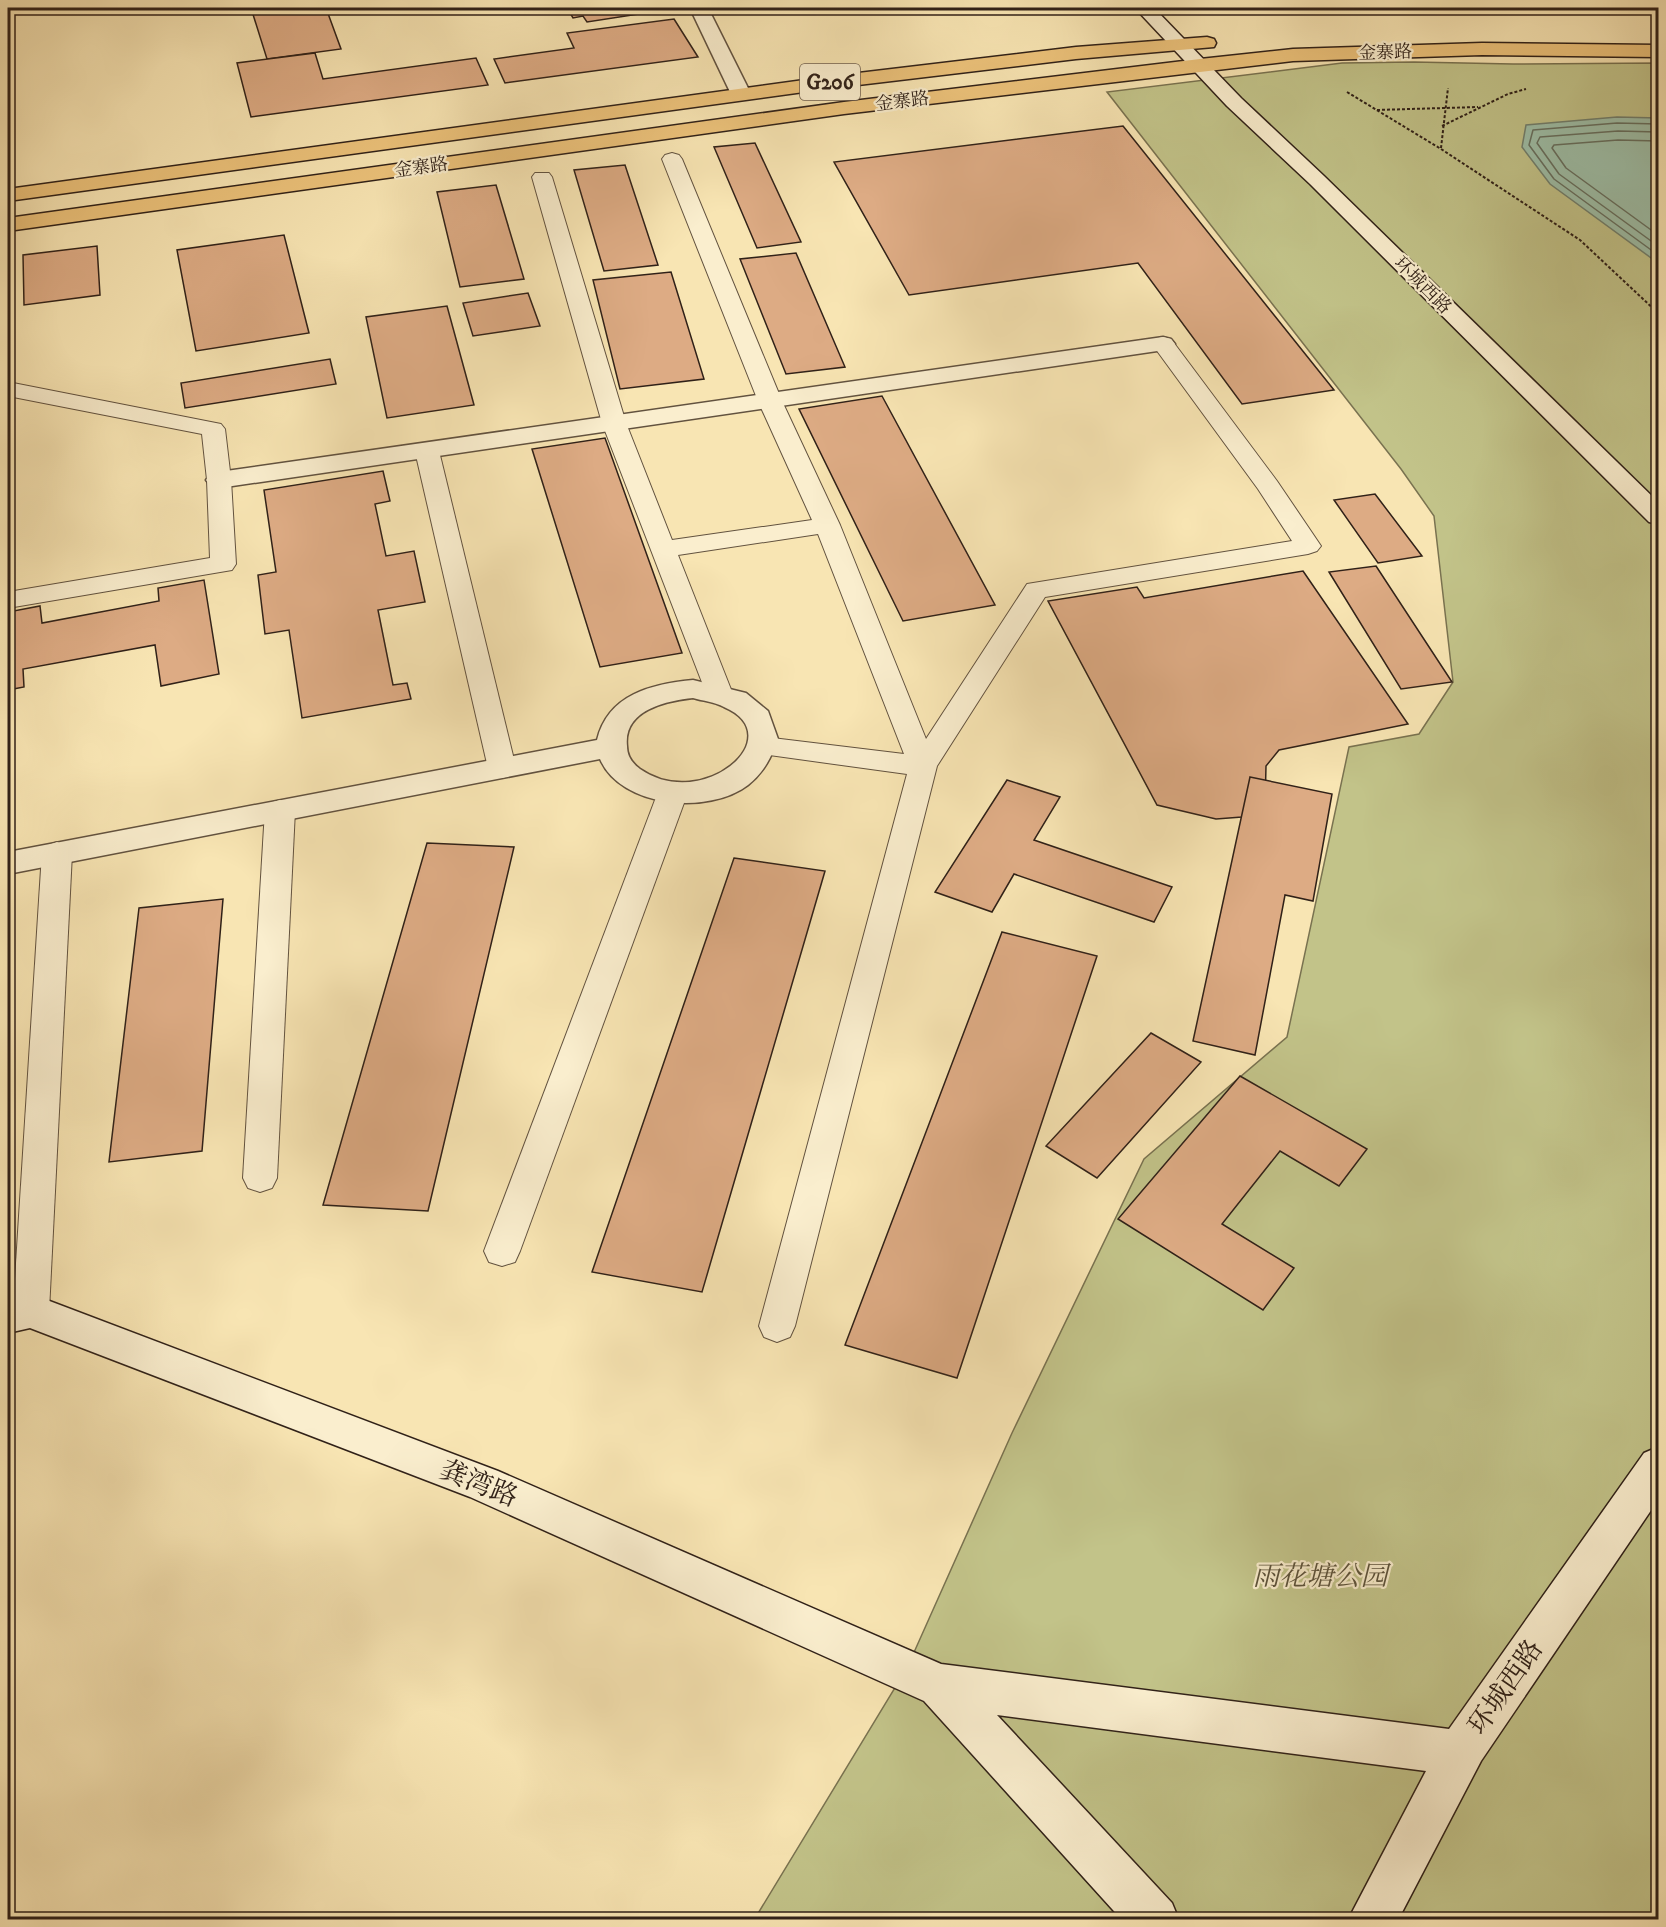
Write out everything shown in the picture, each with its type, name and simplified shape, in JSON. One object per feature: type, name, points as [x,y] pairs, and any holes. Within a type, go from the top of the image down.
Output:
[{"type":"main road","name":"金寨路","points":[[1263,39],[1469,33],[1659,36]]},
{"type":"main road","name":"金寨路","points":[[8,225],[844,108],[1190,54],[1229,42]]},
{"type":"main road","name":"金寨路","points":[[8,195],[741,94],[1076,52],[1279,57],[1470,49],[1659,51]]},
{"type":"street","points":[[699,8],[741,94]]},
{"type":"street","name":"环城西路","points":[[1144,8],[1234,102],[1317,180],[1659,516]]},
{"type":"street","points":[[219,480],[1163,344]]},
{"type":"street","points":[[693,689],[718,692],[740,702],[756,715],[764,730],[764,746],[756,762],[742,776],[722,787],[698,792],[673,792],[650,788],[630,778],[617,765],[610,747],[612,730],[624,713],[643,700],[666,692],[693,689]]},
{"type":"street","points":[[8,863],[610,747]]},
{"type":"street","name":"龚湾路","points":[[19,1314],[484,1484],[940,1686]]},
{"type":"street","name":"环城西路","points":[[1372,1920],[1461,1753],[1659,1466]]},
{"type":"street","points":[[940,1686],[1461,1753]]},
{"type":"street","points":[[940,1686],[1155,1920]]},
{"type":"lane","points":[[672,159],[770,401],[827,525],[924,766]]},
{"type":"lane","points":[[542,177],[614,423],[718,692]]},
{"type":"lane","points":[[777,1326],[924,766],[1036,590],[1308,546],[1268,486],[1163,344]]},
{"type":"lane","points":[[8,389],[213,429],[219,480],[224,564],[8,600]]},
{"type":"lane","points":[[427,451],[502,768]]},
{"type":"lane","points":[[663,549],[827,525]]},
{"type":"lane","points":[[764,746],[924,766]]},
{"type":"lane","points":[[501,1251],[673,792]]},
{"type":"lane","points":[[260,1178],[280,810]]},
{"type":"lane","points":[[19,1314],[57,853]]},
{"type":"path","points":[[1279,57],[1376,110],[1441,149],[1580,240],[1659,313]]},
{"type":"path","points":[[1441,149],[1446,91],[1454,83]]},
{"type":"path","points":[[1442,126],[1508,94],[1531,88]]},
{"type":"path","points":[[1376,110],[1481,107]]},
{"type":"green space","points":[[1177,8],[1658,8],[1658,12],[1386,10],[1185,14]]},
{"type":"green space","name":"雨花塘公园","points":[[1342,63],[1658,63],[1658,1919],[754,1920],[907,1668],[1012,1433],[1144,1159],[1287,1037],[1349,747],[1419,734],[1453,682],[1434,516],[1401,469],[1107,92]]},
{"type":"water","points":[[1617,117],[1658,118],[1658,263],[1550,184],[1522,147],[1526,125]]},
{"type":"building","points":[[251,8],[326,8],[341,49],[267,59]]},
{"type":"building","points":[[567,8],[634,8],[639,14],[587,22],[583,16],[573,18]]},
{"type":"building","points":[[674,19],[698,57],[505,83],[494,59],[574,48],[567,33]]},
{"type":"building","points":[[315,53],[323,79],[476,58],[488,85],[251,117],[237,63]]},
{"type":"building","points":[[1123,126],[1334,390],[1242,404],[1138,263],[909,295],[834,162]]},
{"type":"building","points":[[755,143],[801,242],[757,248],[714,147]]},
{"type":"building","points":[[625,165],[658,265],[604,271],[574,170]]},
{"type":"building","points":[[496,185],[524,279],[460,287],[437,192]]},
{"type":"building","points":[[284,235],[309,333],[196,351],[177,250]]},
{"type":"building","points":[[97,246],[100,295],[24,305],[23,255]]},
{"type":"building","points":[[796,253],[845,367],[786,374],[740,259]]},
{"type":"building","points":[[671,272],[704,379],[620,389],[593,280]]},
{"type":"building","points":[[528,293],[540,326],[473,336],[463,303]]},
{"type":"building","points":[[447,306],[474,405],[387,418],[366,317]]},
{"type":"building","points":[[330,359],[336,384],[185,408],[181,383]]},
{"type":"building","points":[[882,396],[995,605],[903,621],[799,409]]},
{"type":"building","points":[[605,438],[682,653],[600,667],[532,449]]},
{"type":"building","points":[[383,471],[390,501],[375,504],[386,556],[414,551],[425,602],[378,610],[393,685],[407,683],[411,699],[302,718],[289,630],[265,634],[258,575],[276,572],[264,490]]},
{"type":"building","points":[[1375,494],[1422,556],[1378,563],[1334,500]]},
{"type":"building","points":[[1376,566],[1452,682],[1401,689],[1329,572]]},
{"type":"building","points":[[1303,571],[1408,724],[1279,750],[1266,766],[1265,807],[1242,817],[1216,819],[1157,805],[1048,601],[1137,587],[1144,598]]},
{"type":"building","points":[[204,580],[219,674],[161,686],[155,645],[23,669],[24,687],[8,690],[8,612],[40,606],[42,623],[159,601],[158,588]]},
{"type":"building","points":[[1250,777],[1332,794],[1313,901],[1285,895],[1255,1055],[1193,1041]]},
{"type":"building","points":[[1007,780],[1060,797],[1034,840],[1172,887],[1154,922],[1014,874],[992,912],[935,892]]},
{"type":"building","points":[[427,843],[514,847],[428,1211],[323,1205]]},
{"type":"building","points":[[734,858],[825,871],[702,1292],[592,1272]]},
{"type":"building","points":[[223,899],[202,1151],[109,1162],[139,908]]},
{"type":"building","points":[[1002,932],[1097,956],[957,1378],[845,1345]]},
{"type":"building","points":[[1151,1033],[1201,1062],[1097,1178],[1046,1146]]},
{"type":"building","points":[[1240,1076],[1367,1149],[1339,1186],[1280,1151],[1222,1224],[1294,1268],[1263,1310],[1118,1219]]}]
